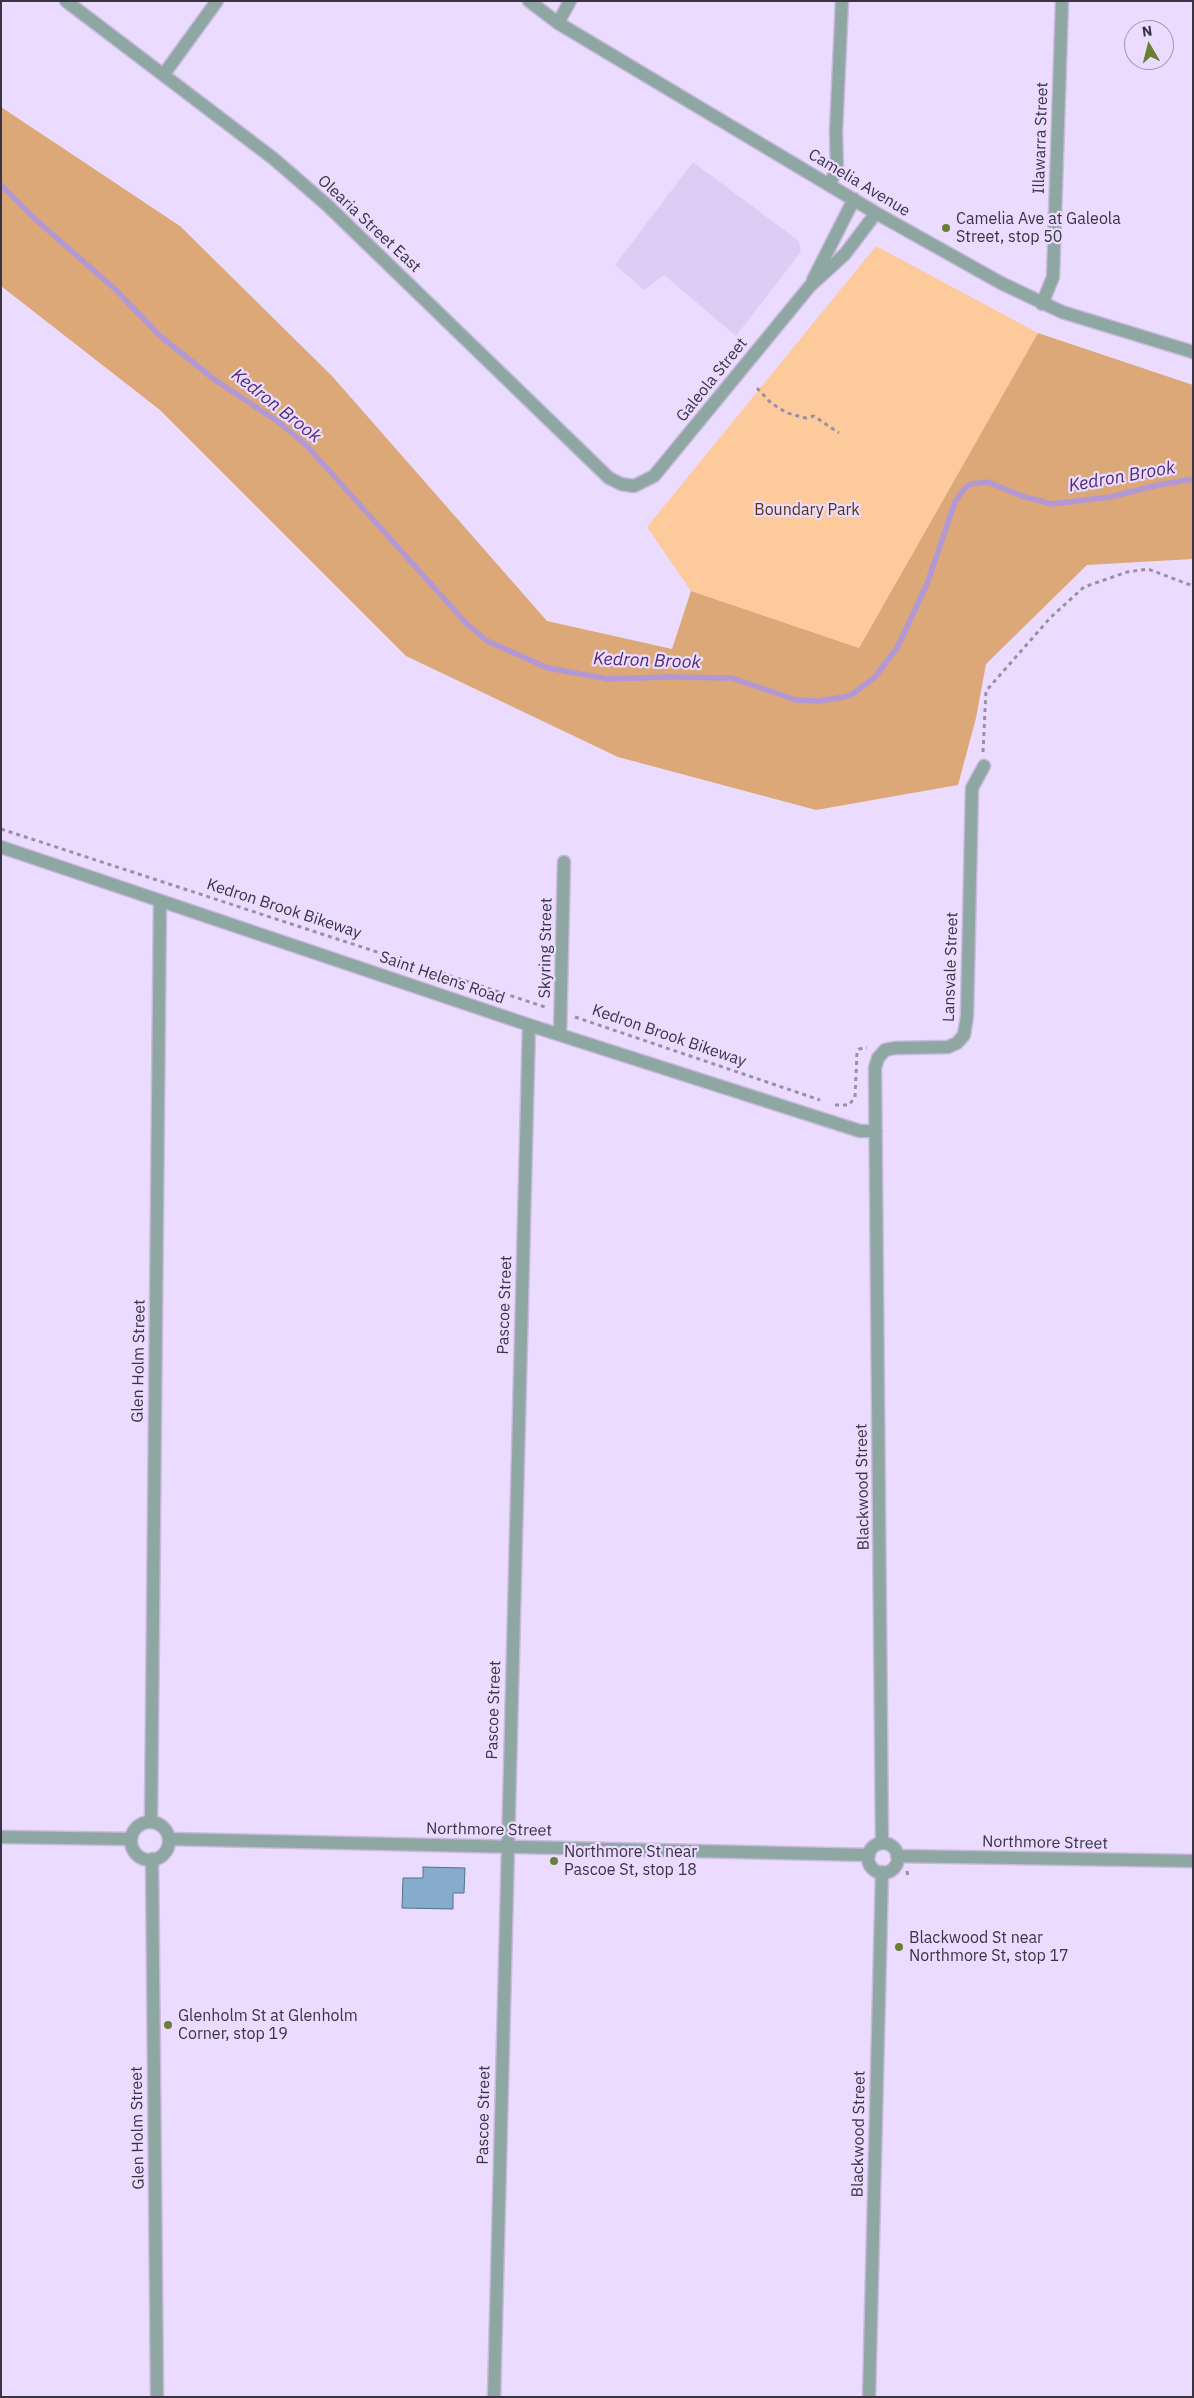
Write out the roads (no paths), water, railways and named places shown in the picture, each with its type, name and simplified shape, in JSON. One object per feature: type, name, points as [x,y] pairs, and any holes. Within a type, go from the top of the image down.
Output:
[{"type":"street","name":"Olearia Street East","points":[[66,1],[274,159],[327,205],[610,478],[621,484],[634,486]]},
{"type":"street","points":[[164,74],[217,1]]},
{"type":"street","name":"Camelia Avenue","points":[[529,1],[558,23],[876,213],[1042,304],[1068,314],[1193,352]]},
{"type":"street","points":[[558,23],[570,1]]},
{"type":"street","points":[[829,184],[837,170],[836,131],[842,1]]},
{"type":"street","name":"Illawarra Street","points":[[1042,304],[1053,277],[1062,1]]},
{"type":"street","name":"Galeola Street","points":[[810,286],[854,199]]},
{"type":"street","name":"Galeola Street","points":[[634,486],[654,476],[810,286],[845,254],[876,213]]},
{"type":"street","name":"Lansvale Street","points":[[876,1131],[875,1068],[878,1058],[885,1050],[895,1048],[948,1047],[956,1043],[964,1035],[967,1016],[972,788],[984,766]]},
{"type":"street","name":"Saint Helens Road","points":[[1,847],[529,1025],[860,1131],[876,1131]]},
{"type":"street","name":"Skyring Street","points":[[560,1034],[564,862]]},
{"type":"street","name":"Glen Holm Street","points":[[151,1822],[160,901]]},
{"type":"street","name":"Pascoe Street","points":[[494,2397],[529,1025]]},
{"type":"street","name":"Blackwood Street","points":[[876,1131],[882,1843]]},
{"type":"street","points":[[151,1822],[164,1828],[169,1839],[165,1852],[152,1859],[138,1855],[133,1848],[131,1839],[138,1826],[151,1822]]},
{"type":"street","points":[[1,1836],[131,1839]]},
{"type":"street","name":"Northmore Street","points":[[169,1839],[869,1855]]},
{"type":"street","points":[[882,1843],[891,1846],[897,1856],[893,1868],[882,1872],[871,1866],[869,1855],[874,1846],[882,1843]]},
{"type":"street","name":"Northmore Street","points":[[897,1856],[1193,1861]]},
{"type":"street","name":"Glen Holm Street","points":[[152,1859],[157,2397]]},
{"type":"street","name":"Blackwood Street","points":[[869,2397],[882,1872]]},
{"type":"waterway","name":"Kedron Brook","points":[[1,185],[35,219],[116,290],[159,335],[215,380],[277,421],[307,446],[466,623],[487,641],[548,668],[608,679],[668,677],[732,678],[796,700],[819,701],[851,695],[874,678],[897,648],[927,584],[955,502],[964,489],[971,484],[988,482],[1022,496],[1052,504],[1110,497],[1158,485],[1193,479]]},
{"type":"place","name":"Camelia Ave at Galeola Street, stop 50","points":[[946,228]]},
{"type":"place","name":"Northmore St near Pascoe St, stop 18","points":[[554,1861]]},
{"type":"place","name":"Blackwood St near Northmore St, stop 17","points":[[899,1947]]},
{"type":"place","name":"Glenholm St at Glenholm Corner, stop 19","points":[[168,2025]]},
{"type":"park label","name":"Boundary Park","points":[[807,510]]}]
